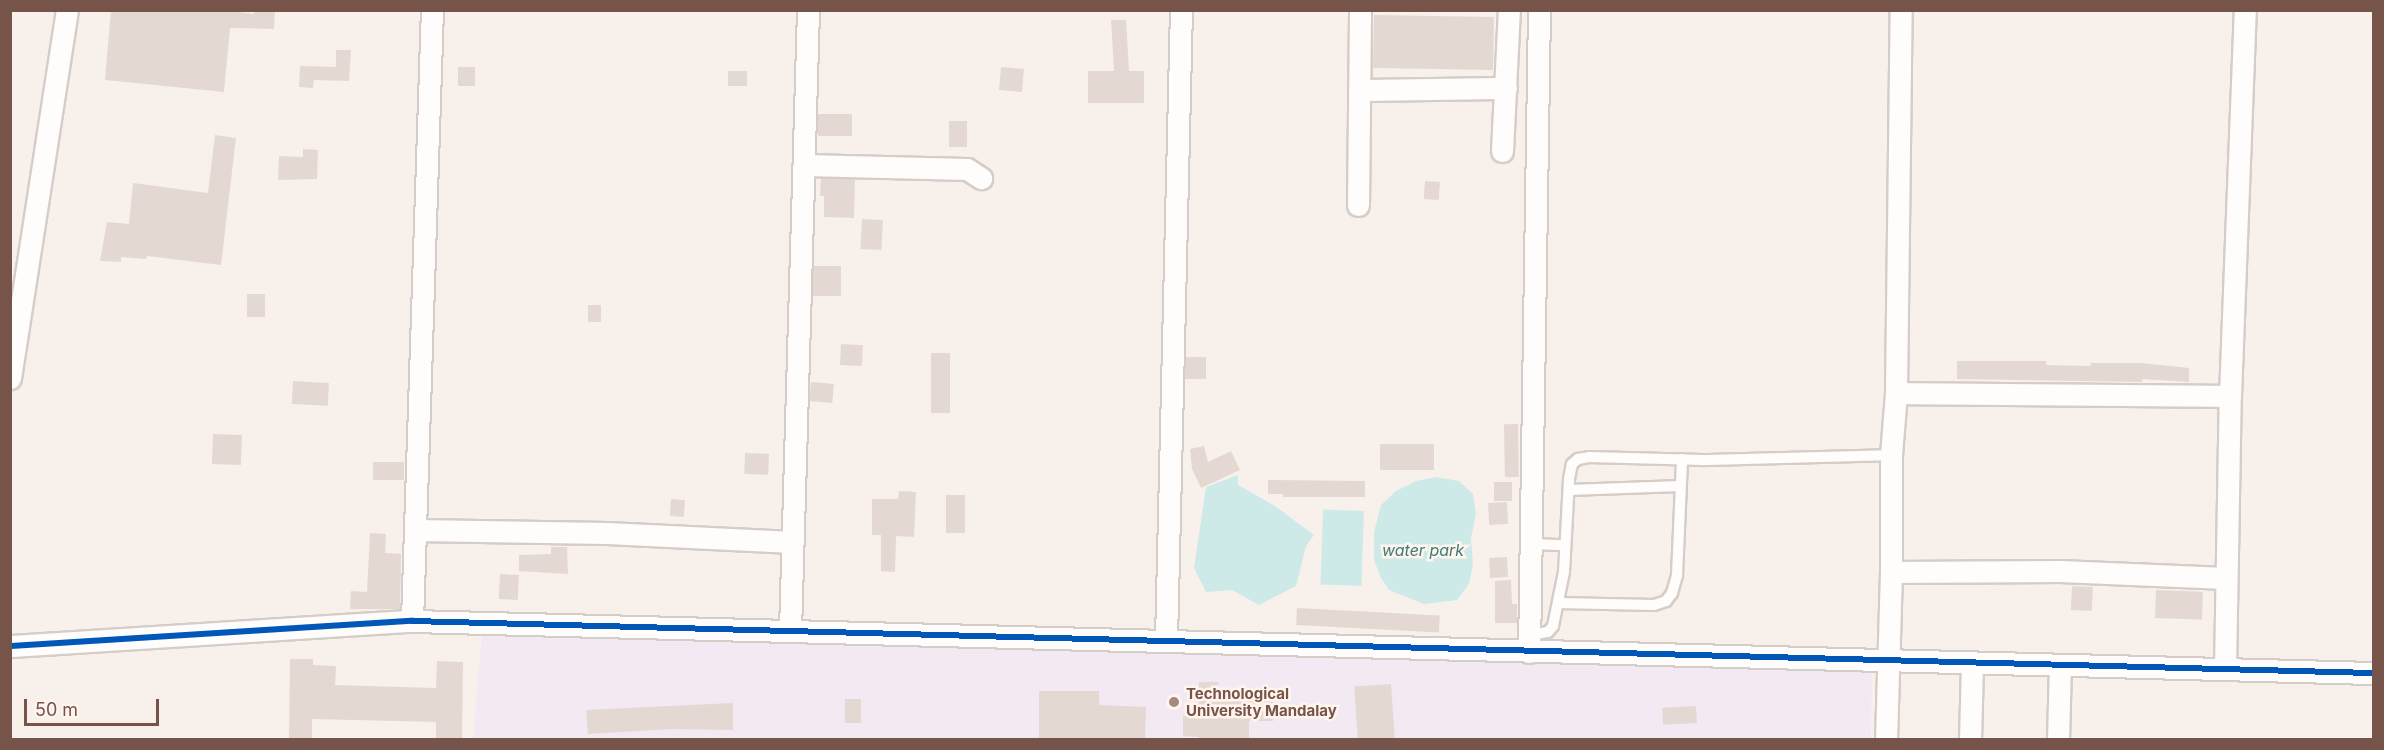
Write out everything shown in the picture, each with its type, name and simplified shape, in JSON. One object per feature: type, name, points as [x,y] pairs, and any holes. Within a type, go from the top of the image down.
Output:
[{"type":"street","points":[[10,378],[67,10]]},
{"type":"street","points":[[412,621],[432,10]]},
{"type":"street","points":[[790,631],[808,10]]},
{"type":"street","points":[[1166,640],[1181,10]]},
{"type":"street","points":[[1358,205],[1360,10]]},
{"type":"street","points":[[1502,151],[1509,10]]},
{"type":"street","points":[[1531,644],[1539,10]]},
{"type":"street","points":[[1886,740],[1891,572],[1891,455],[1896,393],[1901,10]]},
{"type":"street","points":[[2225,669],[2230,396],[2245,10]]},
{"type":"street","points":[[1359,90],[1506,88]]},
{"type":"street","points":[[804,165],[967,169],[981,178]]},
{"type":"street","points":[[1896,393],[2230,396]]},
{"type":"street","points":[[415,530],[607,533],[793,542]]},
{"type":"street","points":[[1891,572],[2060,571],[2226,578]]},
{"type":"street","points":[[10,646],[412,621],[1166,640],[1531,644],[1887,661],[2373,673]]},
{"type":"street","points":[[1970,740],[1972,663]]},
{"type":"street","points":[[2058,740],[2060,665]]},
{"type":"lane","points":[[1531,644],[1548,633],[1558,603],[1572,464],[1578,459],[1589,457],[1682,459],[1891,455]]},
{"type":"lane","points":[[1558,603],[1654,605],[1666,601],[1672,593],[1677,575],[1682,459]]},
{"type":"lane","points":[[1569,490],[1680,486]]},
{"type":"lane","points":[[1532,544],[1565,545]]},
{"type":"shaded area","name":"Technological University Mandalay","points":[[482,633],[1872,665],[1871,739],[473,740]]},
{"type":"water","points":[[1238,475],[1238,485],[1275,506],[1314,535],[1306,546],[1296,586],[1259,605],[1232,590],[1206,592],[1194,568],[1206,487]]},
{"type":"water","name":"water park","points":[[1436,477],[1459,481],[1473,494],[1476,514],[1471,538],[1473,564],[1469,584],[1457,600],[1424,604],[1389,590],[1374,560],[1374,532],[1381,505],[1396,491],[1416,481]]},
{"type":"water","points":[[1323,510],[1364,511],[1361,586],[1320,585]]},
{"type":"building","points":[[111,10],[221,10],[254,14],[254,10],[275,10],[274,29],[230,28],[224,92],[105,80]]},
{"type":"building","points":[[1374,15],[1494,17],[1493,70],[1373,68]]},
{"type":"building","points":[[1111,20],[1126,20],[1129,71],[1144,71],[1144,103],[1088,103],[1088,71],[1114,71]]},
{"type":"building","points":[[336,50],[351,50],[349,81],[314,80],[313,88],[299,87],[300,66],[336,67]]},
{"type":"building","points":[[458,67],[475,67],[475,86],[458,86]]},
{"type":"building","points":[[1001,67],[1024,69],[1022,92],[999,90]]},
{"type":"building","points":[[728,71],[747,71],[747,86],[728,86]]},
{"type":"building","points":[[818,114],[852,114],[852,136],[818,136]]},
{"type":"building","points":[[949,121],[967,121],[967,147],[949,147]]},
{"type":"building","points":[[215,135],[236,138],[221,265],[147,256],[146,259],[121,257],[121,262],[100,261],[107,222],[129,224],[133,183],[208,193]]},
{"type":"building","points":[[303,149],[318,150],[317,179],[278,180],[279,156],[303,157]]},
{"type":"building","points":[[821,178],[855,179],[854,218],[824,217],[824,196],[820,196]]},
{"type":"building","points":[[1425,181],[1440,182],[1439,200],[1424,199]]},
{"type":"building","points":[[862,219],[883,220],[881,250],[860,249]]},
{"type":"building","points":[[813,266],[841,266],[841,296],[813,296]]},
{"type":"building","points":[[247,294],[265,294],[265,317],[247,317]]},
{"type":"building","points":[[588,305],[601,305],[601,322],[588,322]]},
{"type":"building","points":[[841,344],[863,345],[862,366],[840,365]]},
{"type":"building","points":[[931,353],[950,353],[950,413],[931,413]]},
{"type":"building","points":[[1185,357],[1206,357],[1206,379],[1185,379]]},
{"type":"building","points":[[1957,361],[2046,361],[2046,365],[2090,366],[2091,363],[2142,363],[2189,368],[2189,382],[2142,379],[2142,382],[1957,379]]},
{"type":"building","points":[[293,381],[329,383],[328,406],[292,404]]},
{"type":"building","points":[[811,382],[834,384],[832,403],[809,401]]},
{"type":"building","points":[[1504,424],[1518,424],[1519,477],[1505,477]]},
{"type":"building","points":[[213,434],[242,435],[241,465],[212,464]]},
{"type":"building","points":[[1380,444],[1434,444],[1434,470],[1380,470]]},
{"type":"building","points":[[1204,446],[1208,462],[1231,451],[1240,470],[1201,488],[1192,469],[1190,449]]},
{"type":"building","points":[[745,453],[769,454],[768,475],[744,474]]},
{"type":"building","points":[[373,462],[404,462],[404,480],[373,480]]},
{"type":"building","points":[[1268,480],[1365,481],[1365,497],[1283,497],[1283,494],[1268,494]]},
{"type":"building","points":[[1494,482],[1512,482],[1512,501],[1494,501]]},
{"type":"building","points":[[899,491],[916,492],[914,537],[896,536],[895,572],[881,571],[881,535],[872,535],[872,499],[898,499]]},
{"type":"building","points":[[946,495],[965,495],[965,533],[946,533]]},
{"type":"building","points":[[671,499],[685,500],[684,517],[670,516]]},
{"type":"building","points":[[1507,502],[1508,524],[1489,525],[1488,503]]},
{"type":"building","points":[[370,533],[386,534],[385,553],[401,554],[400,609],[350,609],[351,591],[367,592]]},
{"type":"building","points":[[551,547],[567,547],[568,574],[519,571],[519,555],[551,554]]},
{"type":"building","points":[[1507,557],[1508,577],[1490,578],[1489,558]]},
{"type":"building","points":[[500,574],[519,575],[518,600],[499,599]]},
{"type":"building","points":[[1511,580],[1512,604],[1517,604],[1517,623],[1495,623],[1495,581]]},
{"type":"building","points":[[2072,586],[2093,587],[2092,611],[2071,610]]},
{"type":"building","points":[[2156,590],[2203,592],[2202,620],[2155,618]]},
{"type":"building","points":[[1297,608],[1440,615],[1439,632],[1296,625]]},
{"type":"building","points":[[290,659],[313,659],[313,665],[336,666],[335,685],[436,688],[437,661],[463,662],[462,740],[436,740],[436,722],[312,719],[312,740],[289,740]]},
{"type":"building","points":[[1199,682],[1218,682],[1218,690],[1249,691],[1248,698],[1273,698],[1273,721],[1249,721],[1249,740],[1198,740],[1198,737],[1183,736],[1183,716],[1198,716]]},
{"type":"building","points":[[1391,684],[1395,740],[1358,740],[1354,687]]},
{"type":"building","points":[[1039,691],[1099,691],[1099,705],[1146,707],[1145,740],[1039,740]]},
{"type":"building","points":[[845,699],[861,699],[861,723],[845,723]]},
{"type":"building","points":[[733,703],[733,730],[672,729],[588,734],[586,710]]},
{"type":"building","points":[[1696,706],[1697,723],[1663,725],[1662,708]]},
{"type":"cycle path","points":[[10,646],[412,621],[2374,673]]},
{"type":"place","name":"Technological University Mandalay","points":[[1174,702]]}]
